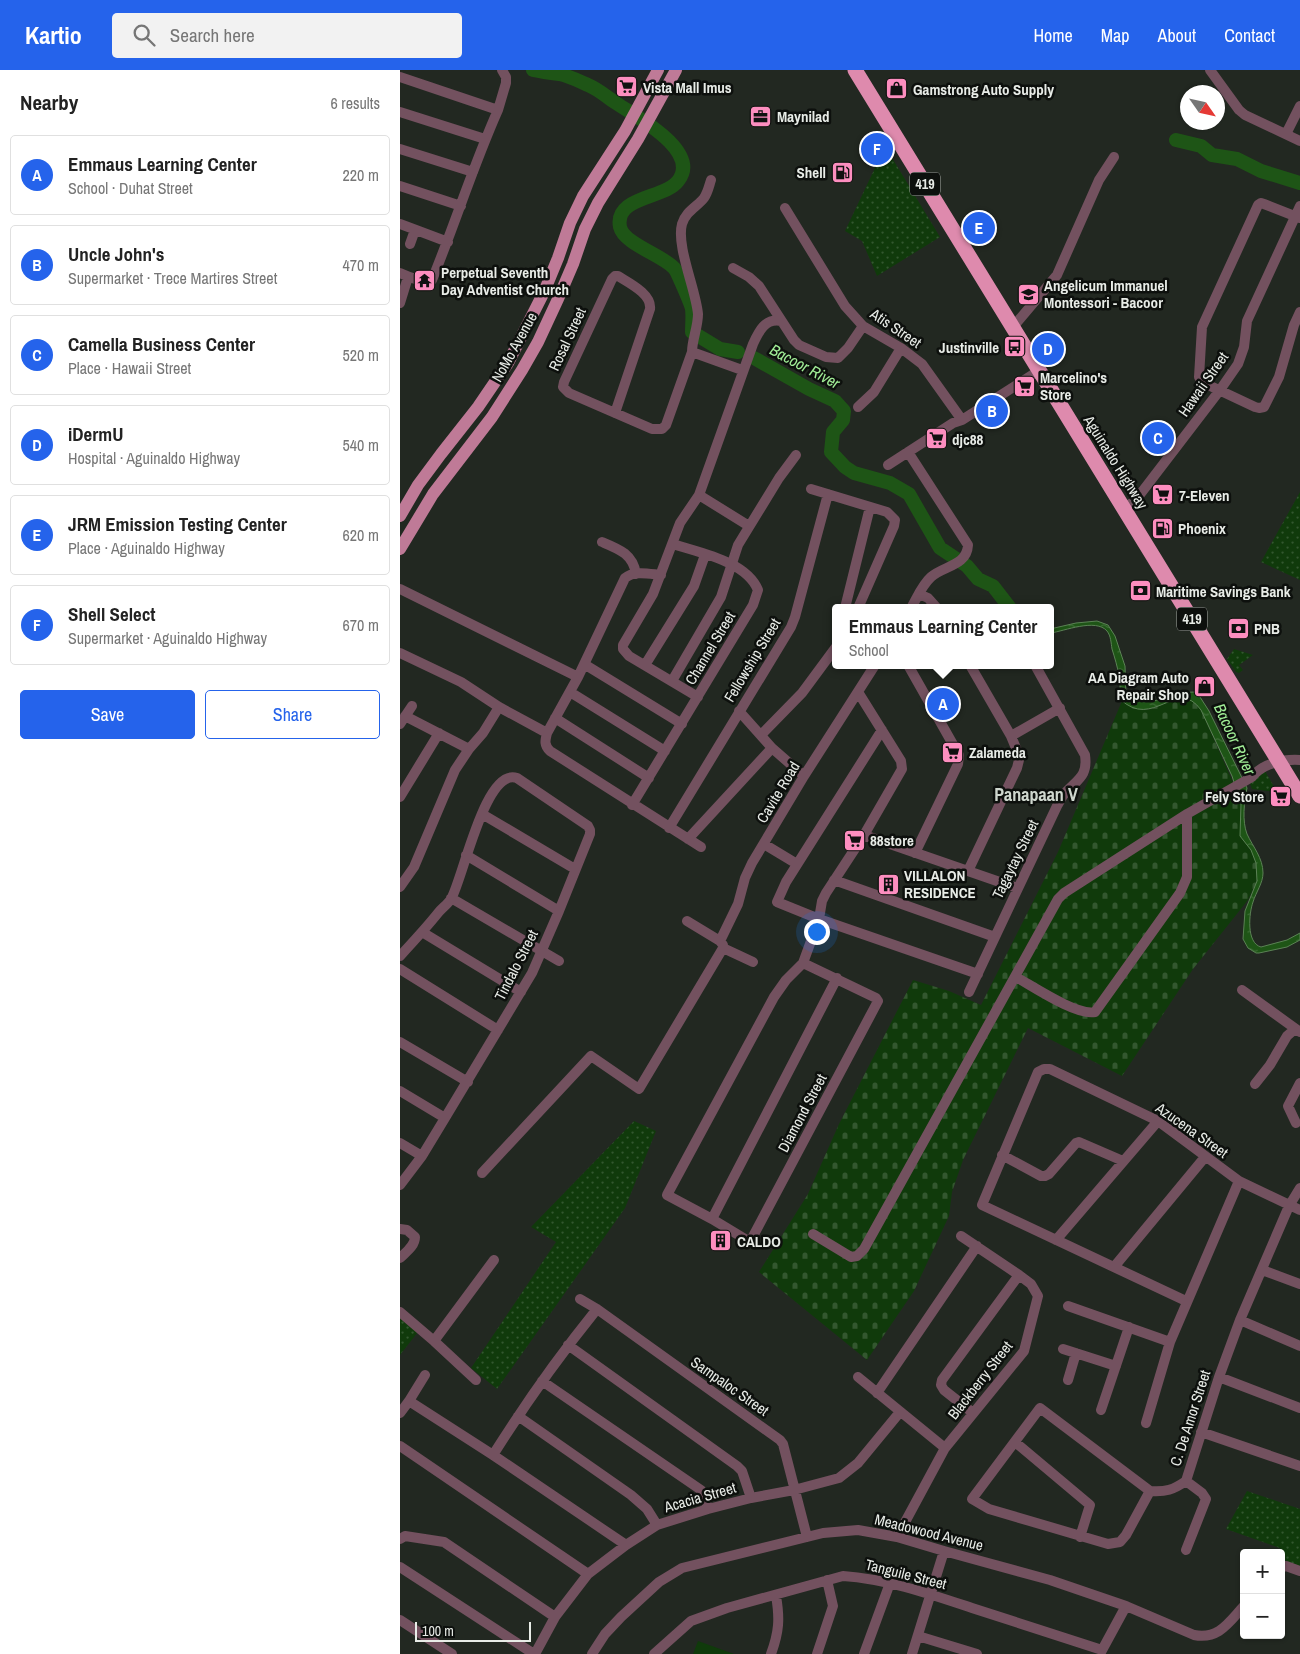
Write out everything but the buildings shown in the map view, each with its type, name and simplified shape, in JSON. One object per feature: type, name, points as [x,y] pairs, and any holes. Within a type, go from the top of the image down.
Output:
[{"type":"highway","name":"Aguinaldo Highway","points":[[855,70],[1300,796]]},
{"type":"main road","name":"NoMo Avenue","points":[[400,516],[418,485],[478,407],[508,362],[544,292],[582,196],[625,131],[658,70]]},
{"type":"main road","name":"NoMo Avenue","points":[[400,548],[432,494],[492,417],[522,370],[538,342],[558,299],[585,229],[598,204],[654,112],[676,70]]},
{"type":"street","points":[[402,77],[412,70]]},
{"type":"street","points":[[400,303],[404,275],[428,281],[432,280],[448,242],[485,139],[498,110],[506,83],[506,77],[502,70]]},
{"type":"street","points":[[1210,70],[1238,110],[1300,141]]},
{"type":"street","points":[[402,77],[498,110]]},
{"type":"street","points":[[1286,134],[1300,106]]},
{"type":"street","points":[[400,112],[485,139]]},
{"type":"street","points":[[400,149],[473,172]]},
{"type":"street","points":[[1013,327],[1057,275],[1099,180],[1114,157]]},
{"type":"street","points":[[711,180],[708,192],[688,212],[682,227],[684,251],[698,314],[692,350],[742,370]]},
{"type":"street","points":[[400,186],[461,206]]},
{"type":"street","points":[[1298,217],[1261,203],[1258,205],[1201,332],[1199,376],[1204,383],[1255,407],[1264,407],[1279,377],[1300,312]]},
{"type":"street","name":"Hawaii Street","points":[[1124,508],[1135,501],[1220,390],[1240,360],[1244,347],[1247,321],[1298,217],[1300,206]]},
{"type":"street","name":"Atis Street","points":[[785,208],[845,306],[863,326],[901,348],[922,364],[958,420]]},
{"type":"street","points":[[400,224],[448,242]]},
{"type":"street","points":[[410,244],[415,230]]},
{"type":"street","points":[[733,268],[749,277],[759,286],[794,340],[799,344],[832,358],[838,358],[844,354],[863,326]]},
{"type":"street","name":"Rosal Street","points":[[615,414],[651,304],[649,299],[621,277],[613,277],[564,382],[563,387],[569,393],[615,414],[652,429],[662,429],[668,419],[692,350]]},
{"type":"street","points":[[698,697],[625,653],[623,645],[654,594],[680,522],[699,495],[742,370],[753,344],[768,322],[774,320],[781,321]]},
{"type":"street","points":[[858,407],[874,392],[901,348]]},
{"type":"street","points":[[888,465],[1038,368]]},
{"type":"street","points":[[908,452],[968,545],[968,550],[960,560],[932,576],[913,604]]},
{"type":"street","points":[[672,681],[720,597],[738,545],[779,478],[796,455]]},
{"type":"street","points":[[812,488],[887,512],[895,520],[860,604]]},
{"type":"street","name":"Fellowship Street","points":[[669,828],[793,622],[828,494]]},
{"type":"street","points":[[699,495],[749,526]]},
{"type":"street","points":[[846,604],[870,507]]},
{"type":"street","points":[[602,542],[630,557],[636,574]]},
{"type":"street","name":"Channel Street","points":[[632,805],[753,606],[758,590],[752,580],[732,563],[673,544]]},
{"type":"street","points":[[645,665],[694,586],[705,555]]},
{"type":"street","points":[[661,575],[636,574],[626,578],[544,742],[546,747],[632,805],[701,847]]},
{"type":"street","points":[[400,589],[578,677]]},
{"type":"street","points":[[919,594],[928,598],[933,604]]},
{"type":"street","points":[[761,735],[802,693],[832,652]]},
{"type":"street","points":[[400,653],[461,682],[499,707],[547,733]]},
{"type":"street","points":[[584,664],[682,724]]},
{"type":"street","name":"Cavite Road","points":[[482,1173],[591,1056],[639,1089],[722,945],[738,904],[745,878],[804,776],[872,669]]},
{"type":"street","points":[[910,669],[959,755],[958,764],[915,853]]},
{"type":"street","points":[[968,871],[1017,768],[1019,760],[1011,736],[972,669]]},
{"type":"street","name":"Tagaytay Street","points":[[969,992],[1057,806],[1083,774],[1086,764],[1085,756],[1037,669]]},
{"type":"street","points":[[570,692],[665,751]]},
{"type":"street","points":[[803,962],[837,978],[712,1219],[667,1195],[774,997],[786,980],[803,962],[819,919],[822,901],[864,835],[902,769],[901,761],[858,692]]},
{"type":"street","points":[[412,706],[403,720],[438,733],[469,749]]},
{"type":"street","points":[[400,887],[414,868],[455,770],[469,749],[483,733],[499,707]]},
{"type":"street","points":[[1011,736],[1060,708]]},
{"type":"street","points":[[740,711],[772,748],[804,776]]},
{"type":"street","points":[[555,718],[649,778]]},
{"type":"street","points":[[882,730],[786,882],[777,902],[819,919],[978,974]]},
{"type":"street","points":[[400,797],[438,733]]},
{"type":"street","points":[[688,839],[772,748]]},
{"type":"street","points":[[812,1234],[851,1257],[857,1256],[864,1249],[1058,899],[1064,893],[1255,773],[1278,761],[1300,760]]},
{"type":"street","name":"Tindalo Street","points":[[400,1185],[422,1156],[468,1082],[532,972],[590,834],[588,826],[512,776],[503,780],[491,795],[482,814]]},
{"type":"street","points":[[400,956],[451,898],[482,814],[575,869]]},
{"type":"street","points":[[1016,977],[1076,1010],[1090,1013],[1095,1012],[1186,882],[1188,872],[1187,814]]},
{"type":"street","points":[[864,835],[1017,888]]},
{"type":"street","points":[[764,844],[797,864]]},
{"type":"street","points":[[466,855],[559,911]]},
{"type":"street","points":[[834,880],[995,937]]},
{"type":"street","points":[[451,898],[559,961]]},
{"type":"street","points":[[687,921],[722,945],[753,962]]},
{"type":"street","points":[[422,932],[521,992]]},
{"type":"street","points":[[400,970],[498,1030]]},
{"type":"street","name":"Diamond Street","points":[[712,1219],[750,1242],[876,1006],[878,1002],[876,998],[837,978]]},
{"type":"street","points":[[1242,990],[1299,1031]]},
{"type":"street","points":[[1255,1084],[1270,1065],[1287,1036],[1299,1031]]},
{"type":"street","points":[[400,1042],[468,1082]]},
{"type":"street","name":"Azucena Street","points":[[1002,1155],[1038,1072],[1044,1069],[1050,1070],[1158,1121],[1240,1181],[1300,1210]]},
{"type":"street","points":[[1296,1123],[1288,1106],[1300,1083]]},
{"type":"street","points":[[400,1091],[445,1118]]},
{"type":"street","points":[[1056,1240],[1158,1121]]},
{"type":"street","points":[[1123,1160],[1079,1142],[1076,1143],[1049,1174],[1041,1176],[1002,1155],[982,1205],[1186,1301]]},
{"type":"street","points":[[400,1143],[422,1156]]},
{"type":"street","points":[[1114,1267],[1205,1157]]},
{"type":"street","points":[[1146,1423],[1170,1342],[1186,1301],[1240,1181]]},
{"type":"street","name":"C. De Amor Street","points":[[1150,1491],[1161,1492],[1175,1489],[1186,1481],[1219,1377],[1240,1320],[1289,1206],[1300,1188]]},
{"type":"street","points":[[400,1229],[407,1230],[415,1237],[415,1243],[400,1258]]},
{"type":"street","name":"Blackberry Street","points":[[897,1537],[945,1448],[1024,1351],[1038,1296],[1031,1284],[962,1236]]},
{"type":"street","points":[[877,1393],[977,1246]]},
{"type":"street","points":[[434,1341],[494,1260]]},
{"type":"street","points":[[1262,1270],[1300,1284]]},
{"type":"street","points":[[973,1413],[944,1390],[941,1385],[942,1380],[1019,1275]]},
{"type":"street","name":"Sampaloc Street","points":[[580,1299],[597,1309],[780,1440],[785,1451],[807,1537]]},
{"type":"street","points":[[1068,1306],[1170,1342]]},
{"type":"street","points":[[494,1455],[518,1416],[597,1309]]},
{"type":"street","points":[[401,1314],[434,1341],[476,1380]]},
{"type":"street","points":[[1240,1320],[1300,1346]]},
{"type":"street","points":[[1101,1410],[1129,1327]]},
{"type":"street","points":[[568,1346],[738,1466],[742,1471],[750,1498]]},
{"type":"street","points":[[1062,1349],[1116,1366]]},
{"type":"street","points":[[1068,1380],[1076,1354]]},
{"type":"street","points":[[400,1413],[425,1375]]},
{"type":"street","points":[[858,1377],[945,1448]]},
{"type":"street","points":[[1219,1377],[1300,1408]]},
{"type":"street","points":[[542,1382],[701,1490],[708,1509]]},
{"type":"street","points":[[409,1401],[494,1455],[626,1545]]},
{"type":"street","points":[[1040,1408],[1150,1491],[1126,1535],[1120,1542],[1108,1544],[1080,1537],[989,1509],[972,1499],[1015,1442],[1040,1408]]},
{"type":"street","name":"Acacia Street","points":[[535,1654],[555,1617],[588,1574],[626,1545],[657,1525],[750,1498],[794,1490],[839,1478],[858,1463],[900,1412]]},
{"type":"street","points":[[518,1416],[631,1495],[647,1509],[657,1525]]},
{"type":"street","points":[[1201,1432],[1300,1466]]},
{"type":"street","points":[[1015,1442],[1090,1505],[1080,1537]]},
{"type":"street","points":[[400,1446],[588,1574]]},
{"type":"street","points":[[1186,1481],[1202,1493],[1206,1499],[1186,1550]]},
{"type":"street","name":"Meadowood Avenue","points":[[592,1654],[605,1634],[621,1617],[659,1582],[682,1568],[823,1533],[858,1530],[897,1537],[1050,1580],[1126,1606],[1194,1635],[1216,1634],[1240,1610]]},
{"type":"street","points":[[400,1539],[405,1536],[444,1542],[555,1617]]},
{"type":"street","points":[[912,1654],[944,1551]]},
{"type":"street","points":[[1285,1566],[1300,1571]]},
{"type":"street","points":[[400,1567],[535,1654]]},
{"type":"street","name":"Tanguile Street","points":[[654,1654],[691,1621],[727,1608],[843,1576],[890,1583],[931,1594],[1101,1652]]},
{"type":"street","points":[[817,1654],[833,1606],[827,1580]]},
{"type":"street","points":[[864,1654],[890,1583]]},
{"type":"street","points":[[771,1654],[778,1631],[779,1615],[776,1596]]},
{"type":"street","points":[[1101,1652],[1126,1606]]},
{"type":"street","points":[[400,1620],[452,1654]]},
{"type":"street","points":[[918,1636],[963,1652],[977,1654]]},
{"type":"green space","points":[[880,138],[940,237],[877,276],[862,241],[845,231],[885,147],[874,141]]},
{"type":"green space","points":[[1300,492],[1300,580],[1261,562]]},
{"type":"green space","points":[[1234,649],[1253,655],[1239,665],[1243,670],[1239,673],[1236,672],[1227,659]]},
{"type":"green space","points":[[1184,698],[1194,701],[1201,710],[1241,804],[1240,836],[1251,850],[1256,863],[1257,881],[1248,900],[1193,969],[1122,1076],[1028,1028],[963,1160],[952,1192],[949,1216],[914,1291],[867,1360],[759,1272],[808,1194],[839,1124],[913,980],[949,991],[981,1005],[1058,852],[1122,701],[1140,709],[1147,709]]},
{"type":"green space","points":[[1265,771],[1277,792],[1252,789],[1249,781]]},
{"type":"green space","points":[[634,1121],[656,1131],[625,1208],[497,1389],[471,1368],[556,1242],[531,1227]]},
{"type":"green space","points":[[400,1309],[421,1328],[400,1355]]},
{"type":"green space","points":[[1247,1491],[1300,1509],[1300,1566],[1285,1560],[1285,1549],[1280,1549],[1226,1529]]},
{"type":"green space","points":[[698,1641],[734,1654],[693,1654]]},
{"type":"water","points":[[1097,621],[1108,625],[1115,636],[1125,666],[1126,697],[1144,702],[1195,692],[1200,697],[1209,711],[1247,788],[1244,811],[1245,829],[1260,857],[1263,868],[1262,880],[1250,913],[1250,927],[1253,940],[1261,947],[1287,940],[1300,933],[1300,940],[1287,947],[1256,953],[1248,948],[1243,939],[1245,911],[1257,881],[1256,863],[1251,850],[1240,836],[1241,804],[1232,776],[1201,710],[1192,701],[1183,698],[1154,708],[1143,709],[1132,707],[1120,699],[1119,674],[1107,631],[1102,627],[1088,625],[1054,632],[1054,628]]},
{"type":"waterway","name":"Bacoor River","points":[[533,70],[563,75],[592,87],[650,125],[674,147],[681,158],[683,170],[678,181],[672,187],[642,199],[625,209],[620,217],[620,227],[628,239],[674,268],[692,309],[692,332],[720,349],[738,352]]},
{"type":"waterway","points":[[1176,140],[1201,146],[1212,155],[1237,159],[1261,171],[1300,183]]},
{"type":"waterway","name":"Bacoor River","points":[[754,358],[809,389],[835,401],[844,411],[843,420],[833,432],[831,452],[845,467],[854,473],[890,483],[909,494],[940,548],[967,566],[978,579],[993,586],[1007,604]]},
{"type":"place","name":"Vista Mall Imus","points":[[627,87]]},
{"type":"place","name":"Gamstrong Auto Supply","points":[[897,89]]},
{"type":"place","name":"Maynilad","points":[[761,116]]},
{"type":"place","name":"Shell Select","points":[[877,149]]},
{"type":"place","name":"Shell","points":[[842,172]]},
{"type":"place","name":"JRM Emission Testing Center","points":[[979,228]]},
{"type":"place","name":"Perpetual Seventh Day Adventist Church","points":[[425,281]]},
{"type":"place","name":"Angelicum Immanuel Montessori - Bacoor","points":[[1028,294]]},
{"type":"place","name":"Justinville","points":[[1015,347]]},
{"type":"place","name":"iDermU","points":[[1048,349]]},
{"type":"place","name":"Marcelino's Store","points":[[1024,386]]},
{"type":"place","name":"Uncle John's","points":[[992,411]]},
{"type":"place","name":"Camella Business Center","points":[[1158,438]]},
{"type":"place","name":"djc88","points":[[936,439]]},
{"type":"place","name":"7-Eleven","points":[[1163,495]]},
{"type":"place","name":"Phoenix","points":[[1162,528]]},
{"type":"place","name":"Maritime Savings Bank","points":[[1140,591]]},
{"type":"place","name":"PNB","points":[[1238,628]]},
{"type":"place","name":"AA Diagram Auto Repair Shop","points":[[1205,686]]},
{"type":"place","name":"Emmaus Learning Center","points":[[943,704]]},
{"type":"place","name":"Zalameda","points":[[953,752]]},
{"type":"place","name":"Fely Store","points":[[1280,796]]},
{"type":"place","name":"88store","points":[[854,840]]},
{"type":"place","name":"VILLALON RESIDENCE","points":[[888,884]]},
{"type":"place","name":"CALDO","points":[[721,1241]]},
{"type":"district","name":"Panapaan V","points":[[1036,794]]}]
